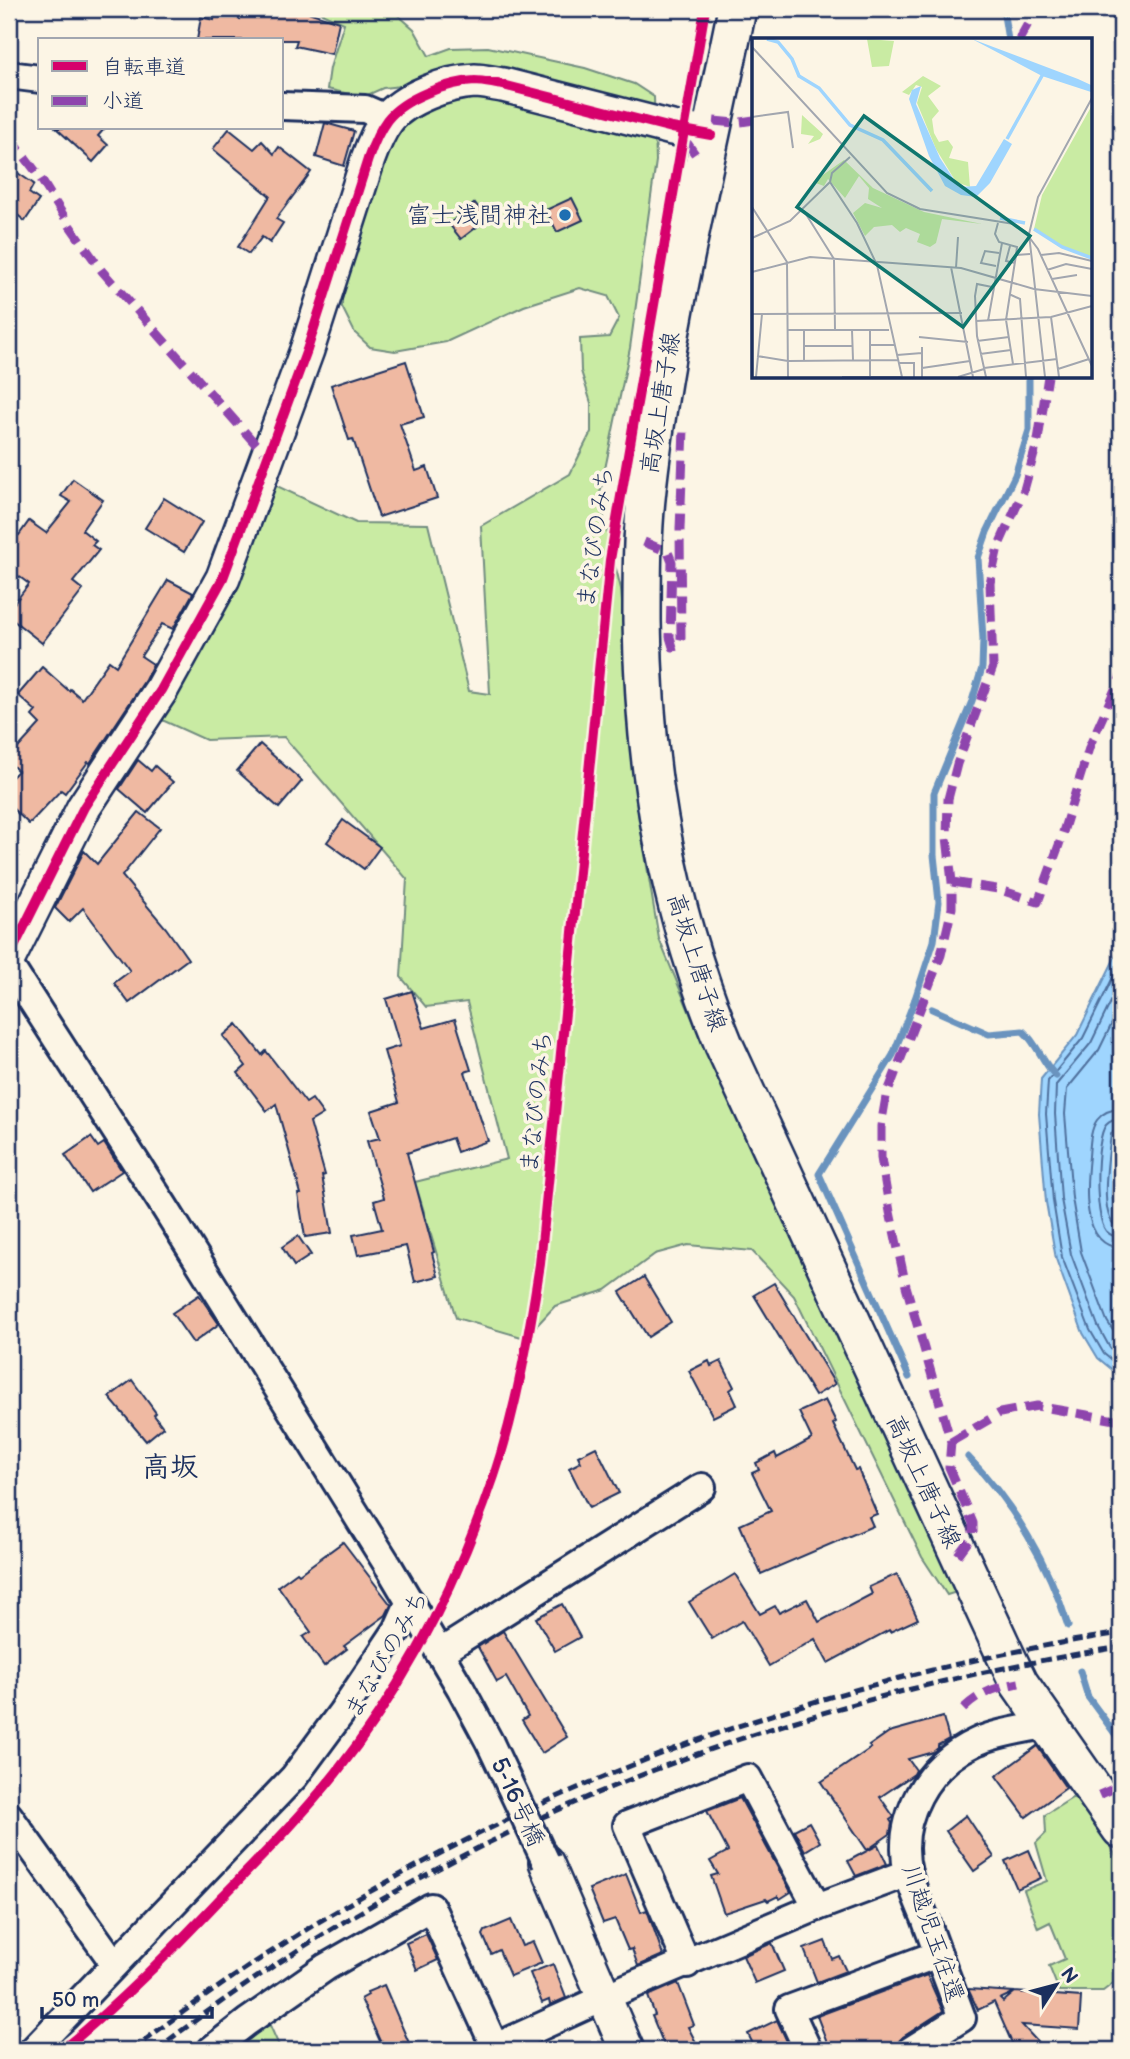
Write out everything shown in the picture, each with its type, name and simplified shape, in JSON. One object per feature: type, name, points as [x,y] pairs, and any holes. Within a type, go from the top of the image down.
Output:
[{"type":"main road","name":"高坂上唐子線","points":[[737,9],[668,344],[646,492],[642,582],[644,686],[650,770],[663,851],[694,967],[742,1087],[1005,1654],[1019,1683],[1121,1829]]},
{"type":"street","points":[[9,75],[38,79]]},
{"type":"street","points":[[9,957],[84,807],[160,690],[223,578],[307,350],[368,159],[376,138],[388,119],[398,108],[429,92],[475,81],[503,85],[672,128],[711,135]]},
{"type":"street","points":[[284,106],[365,108],[388,119]]},
{"type":"street","name":"5-16号橋","points":[[9,965],[164,1206],[410,1601],[490,1742],[546,1862]]},
{"type":"street","points":[[439,1653],[702,1487]]},
{"type":"street","points":[[33,2050],[294,1777],[397,1630],[410,1601]]},
{"type":"street","name":"川越児玉往還","points":[[911,2050],[962,2018],[908,1873],[905,1845],[910,1815],[920,1790],[958,1751],[978,1741],[1049,1724]]},
{"type":"street","points":[[687,1964],[627,1825],[748,1778],[817,1907]]},
{"type":"street","points":[[9,1816],[114,1963]]},
{"type":"street","points":[[546,1862],[627,2050]]},
{"type":"street","points":[[211,2050],[326,1967],[431,1907],[492,2049],[606,1996],[817,1907],[908,1873]]},
{"type":"street","points":[[808,2050],[789,2008],[938,1954]]},
{"type":"green space","points":[[313,9],[391,9],[414,29],[429,56],[451,48],[488,47],[585,68],[634,84],[654,97],[656,161],[630,348],[599,498],[621,589],[638,812],[659,939],[709,1059],[960,1591],[947,1595],[922,1557],[794,1296],[752,1251],[688,1245],[655,1254],[606,1290],[555,1306],[525,1338],[456,1318],[415,1182],[507,1159],[467,1002],[426,1007],[401,977],[407,879],[284,737],[206,740],[162,720],[275,485],[356,523],[428,524],[469,691],[490,694],[481,526],[570,474],[591,432],[591,403],[581,371],[580,339],[609,337],[619,318],[608,296],[580,288],[524,306],[446,342],[395,351],[370,347],[355,333],[342,307],[342,283],[411,85],[383,88],[363,97],[327,89],[330,68],[344,23]]},
{"type":"green space","points":[[1072,1798],[1080,1798],[1113,1850],[1120,1869],[1122,1918],[1116,1981],[1103,1991],[1059,1991],[1049,1966],[1065,1959],[1050,1922],[1038,1928],[1024,1890],[1047,1881],[1036,1843],[1046,1833],[1045,1815]]},
{"type":"green space","points":[[268,2021],[281,2050],[228,2050]]},
{"type":"water","points":[[1121,945],[1121,1125],[1112,1194],[1121,1235],[1121,1377],[1098,1358],[1083,1333],[1056,1259],[1046,1202],[1039,1114],[1041,1079],[1077,1035]]},
{"type":"building","points":[[241,9],[299,9],[339,22],[332,54],[295,46],[297,40],[284,38],[197,38],[201,17],[214,20],[215,12],[240,19]]},
{"type":"building","points":[[325,123],[354,131],[344,166],[316,157]]},
{"type":"building","points":[[58,130],[103,130],[98,136],[108,145],[93,162]]},
{"type":"building","points":[[230,130],[254,149],[262,141],[274,154],[279,147],[311,172],[276,219],[283,223],[270,243],[262,237],[249,254],[238,247],[270,196],[213,149]]},
{"type":"building","points":[[9,167],[34,184],[29,193],[39,200],[25,221],[15,213],[9,222]]},
{"type":"building","name":"富士浅間神社","points":[[572,198],[583,220],[557,232],[546,210]]},
{"type":"building","points":[[475,203],[487,219],[461,239],[449,224]]},
{"type":"building","points":[[406,361],[424,417],[400,424],[416,471],[427,467],[437,498],[379,517],[353,439],[349,440],[331,385]]},
{"type":"building","points":[[73,479],[103,500],[82,530],[96,541],[92,545],[99,550],[73,582],[83,590],[42,643],[9,617],[9,610],[29,584],[9,569],[9,528],[19,535],[29,521],[46,533],[71,502],[61,496]]},
{"type":"building","points":[[164,498],[202,522],[184,552],[145,528]]},
{"type":"building","points":[[168,580],[193,593],[173,629],[162,624],[141,656],[153,664],[145,680],[90,763],[88,762],[65,793],[61,790],[29,824],[9,805],[9,780],[18,771],[9,762],[9,758],[40,724],[32,716],[36,711],[18,695],[42,667],[82,699],[109,661],[116,666]]},
{"type":"building","points":[[260,744],[302,781],[279,808],[237,771]]},
{"type":"building","points":[[138,760],[151,771],[155,766],[173,782],[147,813],[119,789]]},
{"type":"building","points":[[139,812],[160,828],[122,876],[188,959],[129,1003],[114,983],[130,971],[83,908],[69,922],[55,908],[84,851],[97,864]]},
{"type":"building","points":[[343,820],[380,847],[364,869],[327,842]]},
{"type":"building","points":[[412,991],[424,1028],[455,1019],[471,1070],[465,1072],[488,1141],[457,1152],[452,1138],[407,1153],[438,1276],[415,1282],[406,1246],[358,1255],[353,1235],[382,1229],[374,1201],[384,1198],[367,1141],[380,1138],[371,1111],[399,1102],[384,1051],[400,1046],[386,999]]},
{"type":"building","points":[[237,1024],[262,1055],[266,1051],[306,1103],[312,1099],[323,1114],[310,1122],[325,1175],[322,1176],[332,1233],[305,1237],[298,1194],[301,1194],[276,1104],[267,1111],[238,1073],[246,1066],[223,1036]]},
{"type":"building","points":[[91,1137],[98,1147],[104,1143],[122,1171],[90,1192],[65,1155]]},
{"type":"building","points":[[298,1236],[311,1255],[294,1266],[282,1247]]},
{"type":"building","points":[[644,1277],[671,1322],[648,1337],[620,1292]]},
{"type":"building","points":[[774,1283],[835,1384],[815,1396],[754,1295]]},
{"type":"building","points":[[199,1295],[219,1324],[193,1343],[172,1313]]},
{"type":"building","points":[[709,1361],[711,1366],[721,1361],[734,1387],[730,1390],[737,1405],[713,1417],[689,1371]]},
{"type":"building","points":[[132,1380],[163,1427],[146,1441],[109,1397]]},
{"type":"building","points":[[825,1400],[836,1422],[833,1424],[855,1470],[858,1469],[877,1514],[869,1517],[873,1526],[761,1574],[740,1525],[771,1511],[752,1473],[759,1470],[756,1463],[775,1453],[777,1458],[812,1439],[799,1412]]},
{"type":"building","points":[[596,1447],[619,1493],[589,1508],[569,1468],[581,1462],[578,1456]]},
{"type":"building","points":[[343,1542],[391,1605],[386,1615],[344,1646],[347,1649],[324,1666],[303,1637],[311,1632],[278,1586]]},
{"type":"building","points":[[735,1574],[760,1614],[775,1606],[779,1613],[807,1599],[819,1622],[872,1594],[869,1587],[897,1574],[918,1619],[890,1632],[889,1630],[828,1663],[815,1639],[769,1666],[742,1621],[712,1639],[689,1602]]},
{"type":"building","points":[[562,1604],[580,1637],[555,1651],[536,1618]]},
{"type":"building","points":[[503,1631],[567,1737],[542,1753],[522,1720],[528,1716],[506,1677],[497,1682],[478,1647]]},
{"type":"building","points":[[943,1717],[949,1739],[938,1745],[933,1752],[908,1759],[916,1770],[914,1774],[880,1797],[894,1817],[890,1820],[890,1834],[867,1850],[821,1782],[871,1748],[869,1746],[889,1732]]},
{"type":"building","points":[[1037,1746],[1066,1788],[1026,1817],[996,1776]]},
{"type":"building","points":[[740,1798],[791,1892],[780,1899],[778,1896],[768,1901],[766,1899],[724,1913],[711,1876],[718,1874],[710,1861],[728,1851],[707,1811]]},
{"type":"building","points":[[966,1815],[994,1857],[974,1871],[946,1831]]},
{"type":"building","points":[[809,1822],[820,1842],[805,1851],[794,1830]]},
{"type":"building","points":[[878,1845],[887,1864],[856,1876],[848,1861]]},
{"type":"building","points":[[1029,1850],[1041,1878],[1017,1889],[1005,1861]]},
{"type":"building","points":[[626,1874],[641,1912],[647,1910],[663,1955],[638,1966],[615,1919],[603,1923],[589,1889]]},
{"type":"building","points":[[511,1920],[522,1946],[533,1942],[542,1963],[510,1976],[499,1950],[491,1954],[483,1935],[485,1931]]},
{"type":"building","points":[[426,1934],[438,1960],[417,1970],[406,1943]]},
{"type":"building","points":[[825,1941],[832,1959],[839,1956],[846,1971],[817,1982],[804,1949]]},
{"type":"building","points":[[772,1943],[784,1971],[755,1983],[743,1956]]},
{"type":"building","points":[[553,1964],[566,1998],[550,2005],[549,2000],[542,2003],[530,1973]]},
{"type":"building","points":[[927,1975],[943,2011],[903,2037],[896,2046],[884,2050],[830,2050],[817,2016]]},
{"type":"building","points":[[678,1983],[694,2025],[688,2027],[700,2050],[666,2050],[652,2016],[655,2015],[648,1996]]},
{"type":"building","points":[[384,1985],[412,2050],[384,2050],[361,1999],[368,1995],[367,1992]]},
{"type":"building","points":[[968,1989],[1015,1992],[1081,1997],[1079,2029],[1022,2025],[1045,2050],[1015,2050],[994,2002],[978,2010]],"holes":[[[1015,1992],[1003,2002],[1000,1999]]]},
{"type":"building","points":[[777,2020],[791,2050],[756,2050],[748,2034]]},
{"type":"waterway","points":[[1003,9],[1008,38]]},
{"type":"waterway","points":[[918,1001],[915,999],[934,941],[939,902],[934,855],[934,793],[972,701],[982,668],[978,558],[987,532],[1015,475],[1029,430],[1029,378]]},
{"type":"waterway","points":[[909,1377],[819,1174],[893,1055],[915,999]]},
{"type":"waterway","points":[[932,1009],[989,1034],[1023,1031],[1056,1076]]},
{"type":"waterway","points":[[968,1457],[1000,1494],[1028,1535],[1051,1580],[1068,1626]]},
{"type":"waterway","points":[[1080,1671],[1088,1697],[1121,1742]]},
{"type":"railway","points":[[132,2050],[243,1970],[358,1898],[477,1835],[600,1778],[726,1730],[855,1690],[987,1658],[1121,1633]]},
{"type":"railway","points":[[156,2050],[265,1972],[378,1902],[493,1840],[613,1787],[735,1741],[861,1702],[989,1671],[1121,1647]]},
{"type":"marked path","points":[[1020,38],[1036,9]]},
{"type":"marked path","points":[[714,121],[734,123],[752,120]]},
{"type":"marked path","points":[[9,136],[102,271],[267,457]]},
{"type":"marked path","points":[[683,143],[688,144],[695,154]]},
{"type":"marked path","points":[[958,1555],[973,1535],[973,1523],[949,1467],[951,1442],[906,1286],[881,1158],[881,1126],[886,1097],[941,955],[952,908],[947,837],[948,799],[957,764],[993,667],[990,583],[998,547],[1024,490],[1038,440],[1048,378]]},
{"type":"marked path","points":[[644,542],[668,552],[672,562],[670,637],[673,647],[679,646],[684,429]]},
{"type":"marked path","points":[[952,882],[997,889],[1038,902],[1090,745],[1121,676]]},
{"type":"marked path","points":[[951,1442],[1000,1413],[1037,1406],[1121,1421]]},
{"type":"marked path","points":[[963,1709],[989,1692],[1019,1683]]},
{"type":"marked path","points":[[1099,1795],[1115,1788],[1121,1790]]},
{"type":"cycle path","name":"まなびのみち","points":[[62,2050],[164,1957],[309,1805],[336,1773],[385,1704],[428,1631],[464,1555],[494,1476],[516,1397],[540,1264],[610,560],[705,9]]},
{"type":"cycle path","points":[[9,957],[84,807],[161,690],[223,578],[307,350],[368,159],[387,120],[415,98],[452,84],[478,81],[711,135]]},
{"type":"place","name":"富士浅間神社","points":[[565,215]]},
{"type":"district","name":"高坂","points":[[170,1466]]}]
